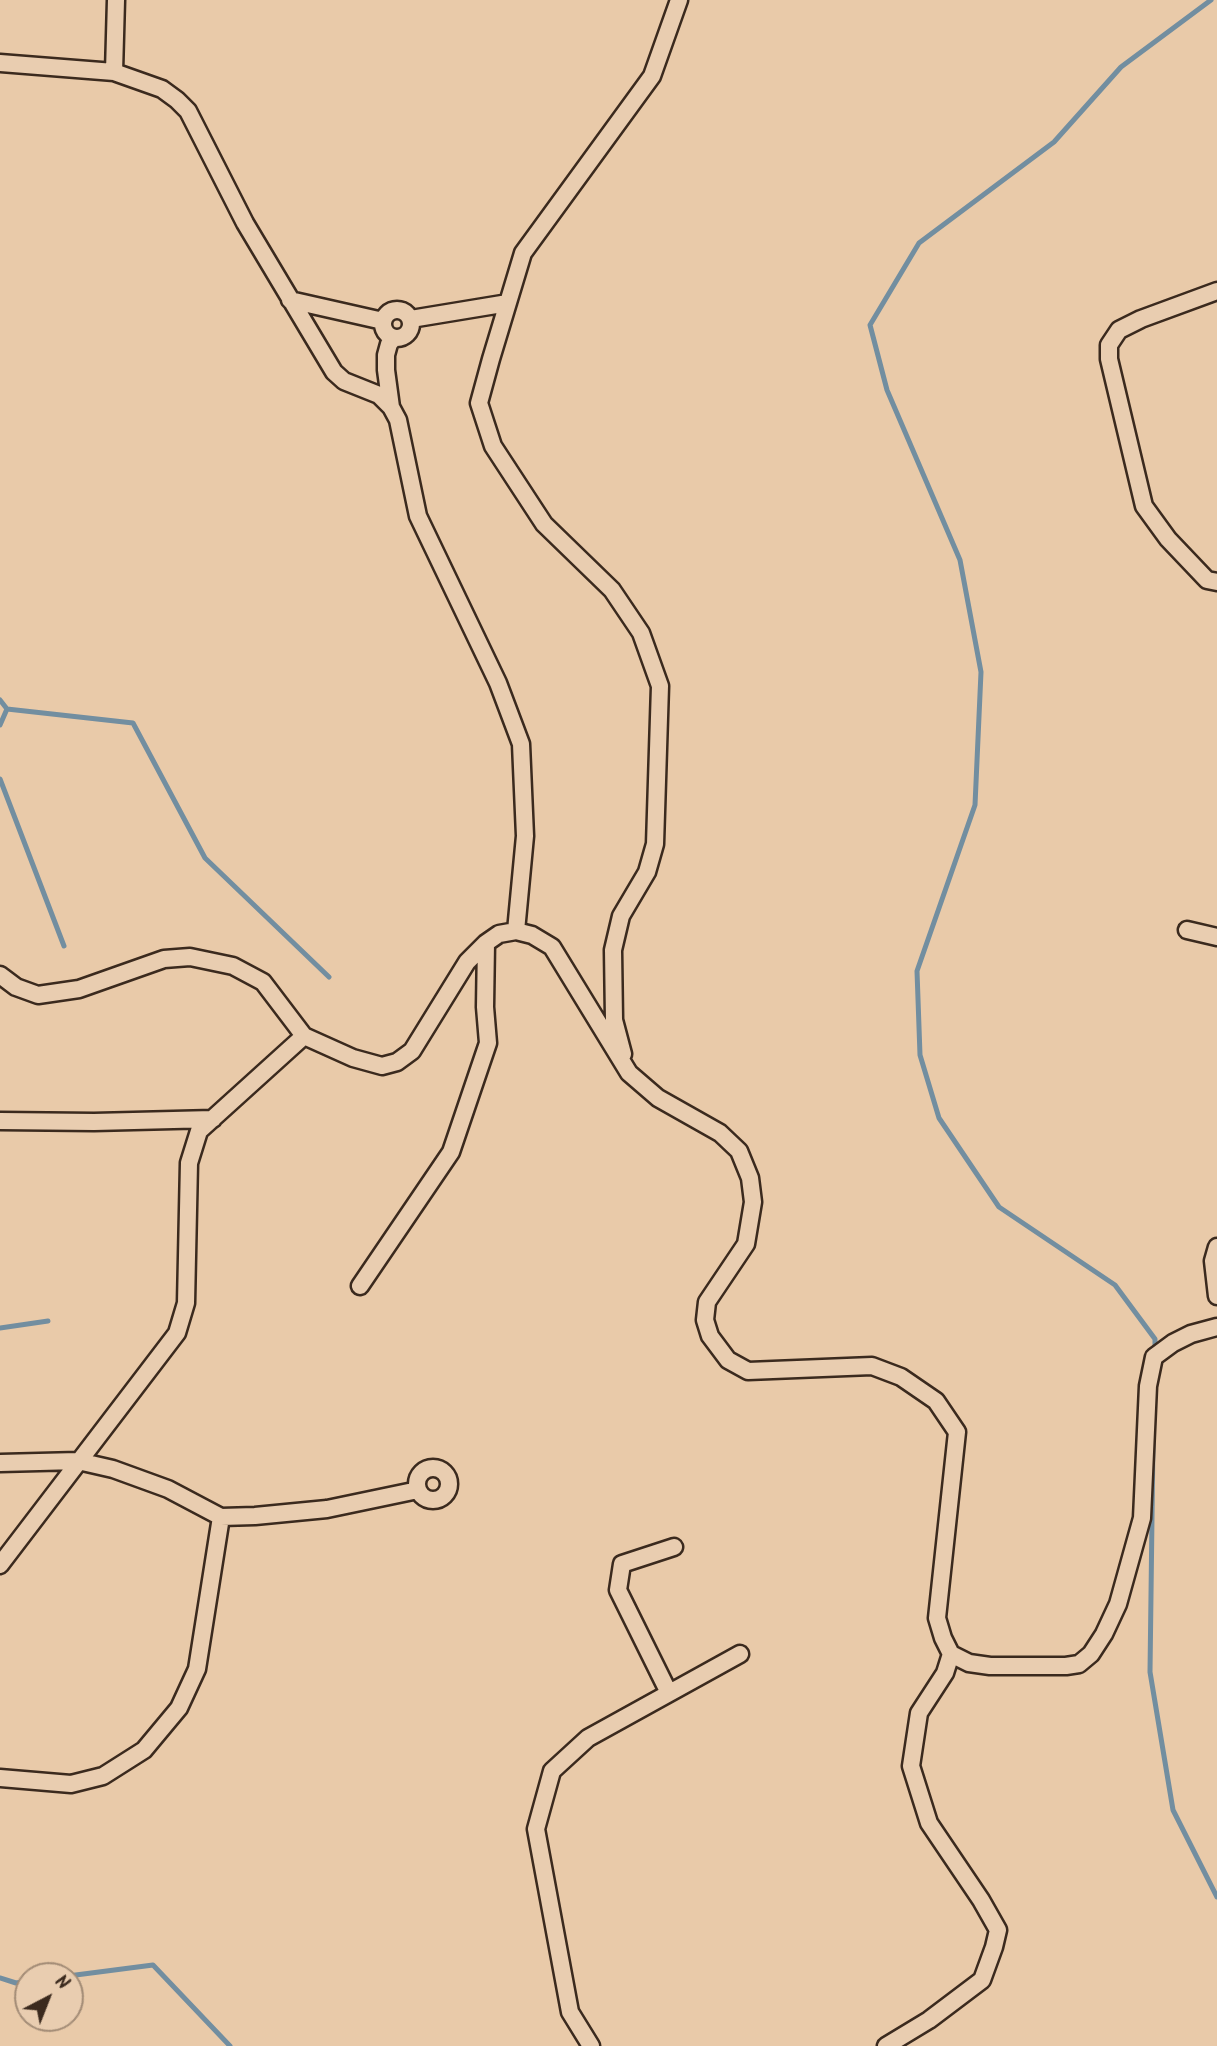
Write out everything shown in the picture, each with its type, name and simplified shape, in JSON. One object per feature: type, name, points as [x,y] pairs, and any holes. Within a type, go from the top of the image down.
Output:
[{"type":"street","points":[[114,72],[116,0]]},
{"type":"street","points":[[629,1073],[614,1020],[613,950],[621,916],[647,872],[655,844],[660,686],[641,633],[612,590],[544,524],[494,446],[479,403],[523,253],[652,76],[679,0]]},
{"type":"street","points":[[0,64],[114,72],[162,89],[188,111],[245,223],[334,372],[344,381],[379,395],[391,407],[398,420],[418,516],[498,683],[521,744],[526,836],[516,931]]},
{"type":"street","points":[[1217,291],[1141,319],[1119,330],[1109,345],[1109,359],[1144,506],[1168,539],[1208,580],[1217,582]]},
{"type":"street","points":[[290,300],[383,321]]},
{"type":"street","points":[[411,319],[508,303]]},
{"type":"street","points":[[392,310],[407,313],[411,319],[408,333],[401,337],[394,338],[383,328],[386,314],[392,310]]},
{"type":"street","points":[[391,407],[386,355],[394,338]]},
{"type":"street","points":[[1187,930],[1217,937]]},
{"type":"street","points":[[0,975],[16,987],[38,995],[79,989],[164,959],[190,957],[233,966],[263,982],[303,1036],[353,1058],[382,1066],[397,1062],[412,1051],[467,962],[486,943],[499,934],[516,931],[532,935],[552,947],[629,1073],[658,1098],[720,1133],[738,1151],[750,1178],[753,1202],[746,1244],[707,1302],[705,1320],[710,1336],[727,1360],[748,1371],[872,1366],[901,1377],[936,1401],[957,1432],[937,1618],[951,1654],[969,1663],[990,1666],[1066,1666],[1079,1664],[1091,1654],[1118,1604],[1142,1518],[1148,1387],[1154,1357],[1173,1343],[1217,1327]]},
{"type":"street","points":[[360,1286],[451,1152],[488,1042],[485,1007],[486,943]]},
{"type":"street","points":[[0,1565],[177,1333],[186,1303],[189,1163],[199,1131],[303,1036]]},
{"type":"street","points":[[0,1121],[213,1119]]},
{"type":"street","points":[[1217,1247],[1213,1261],[1217,1296]]},
{"type":"street","points":[[0,1463],[78,1461],[113,1469],[168,1489],[221,1517],[327,1509],[418,1490]]},
{"type":"street","points":[[0,1778],[71,1784],[103,1776],[144,1750],[179,1708],[197,1669],[221,1517]]},
{"type":"street","points":[[669,1693],[618,1590],[622,1564],[674,1547]]},
{"type":"street","points":[[591,2046],[570,2012],[536,1829],[552,1772],[587,1738],[740,1654]]},
{"type":"street","points":[[886,2046],[929,2020],[982,1980],[998,1930],[929,1823],[911,1766],[919,1713],[945,1673],[951,1654]]},
{"type":"waterway","points":[[1155,1353],[1155,1339],[1115,1285],[999,1207],[939,1118],[920,1055],[917,971],[975,805],[981,672],[960,560],[887,390],[870,325],[919,243],[1054,142],[1121,67],[1211,0]]},
{"type":"waterway","points":[[0,700],[7,709],[133,723],[205,858],[329,977]]},
{"type":"waterway","points":[[0,725],[7,709]]},
{"type":"waterway","points":[[0,779],[64,946]]},
{"type":"waterway","points":[[0,1328],[48,1321]]},
{"type":"waterway","points":[[1153,1440],[1150,1672],[1173,1810],[1217,1897]]},
{"type":"waterway","points":[[84,1974],[153,1965],[230,2046]]},
{"type":"waterway","points":[[0,1978],[14,1982]]}]
